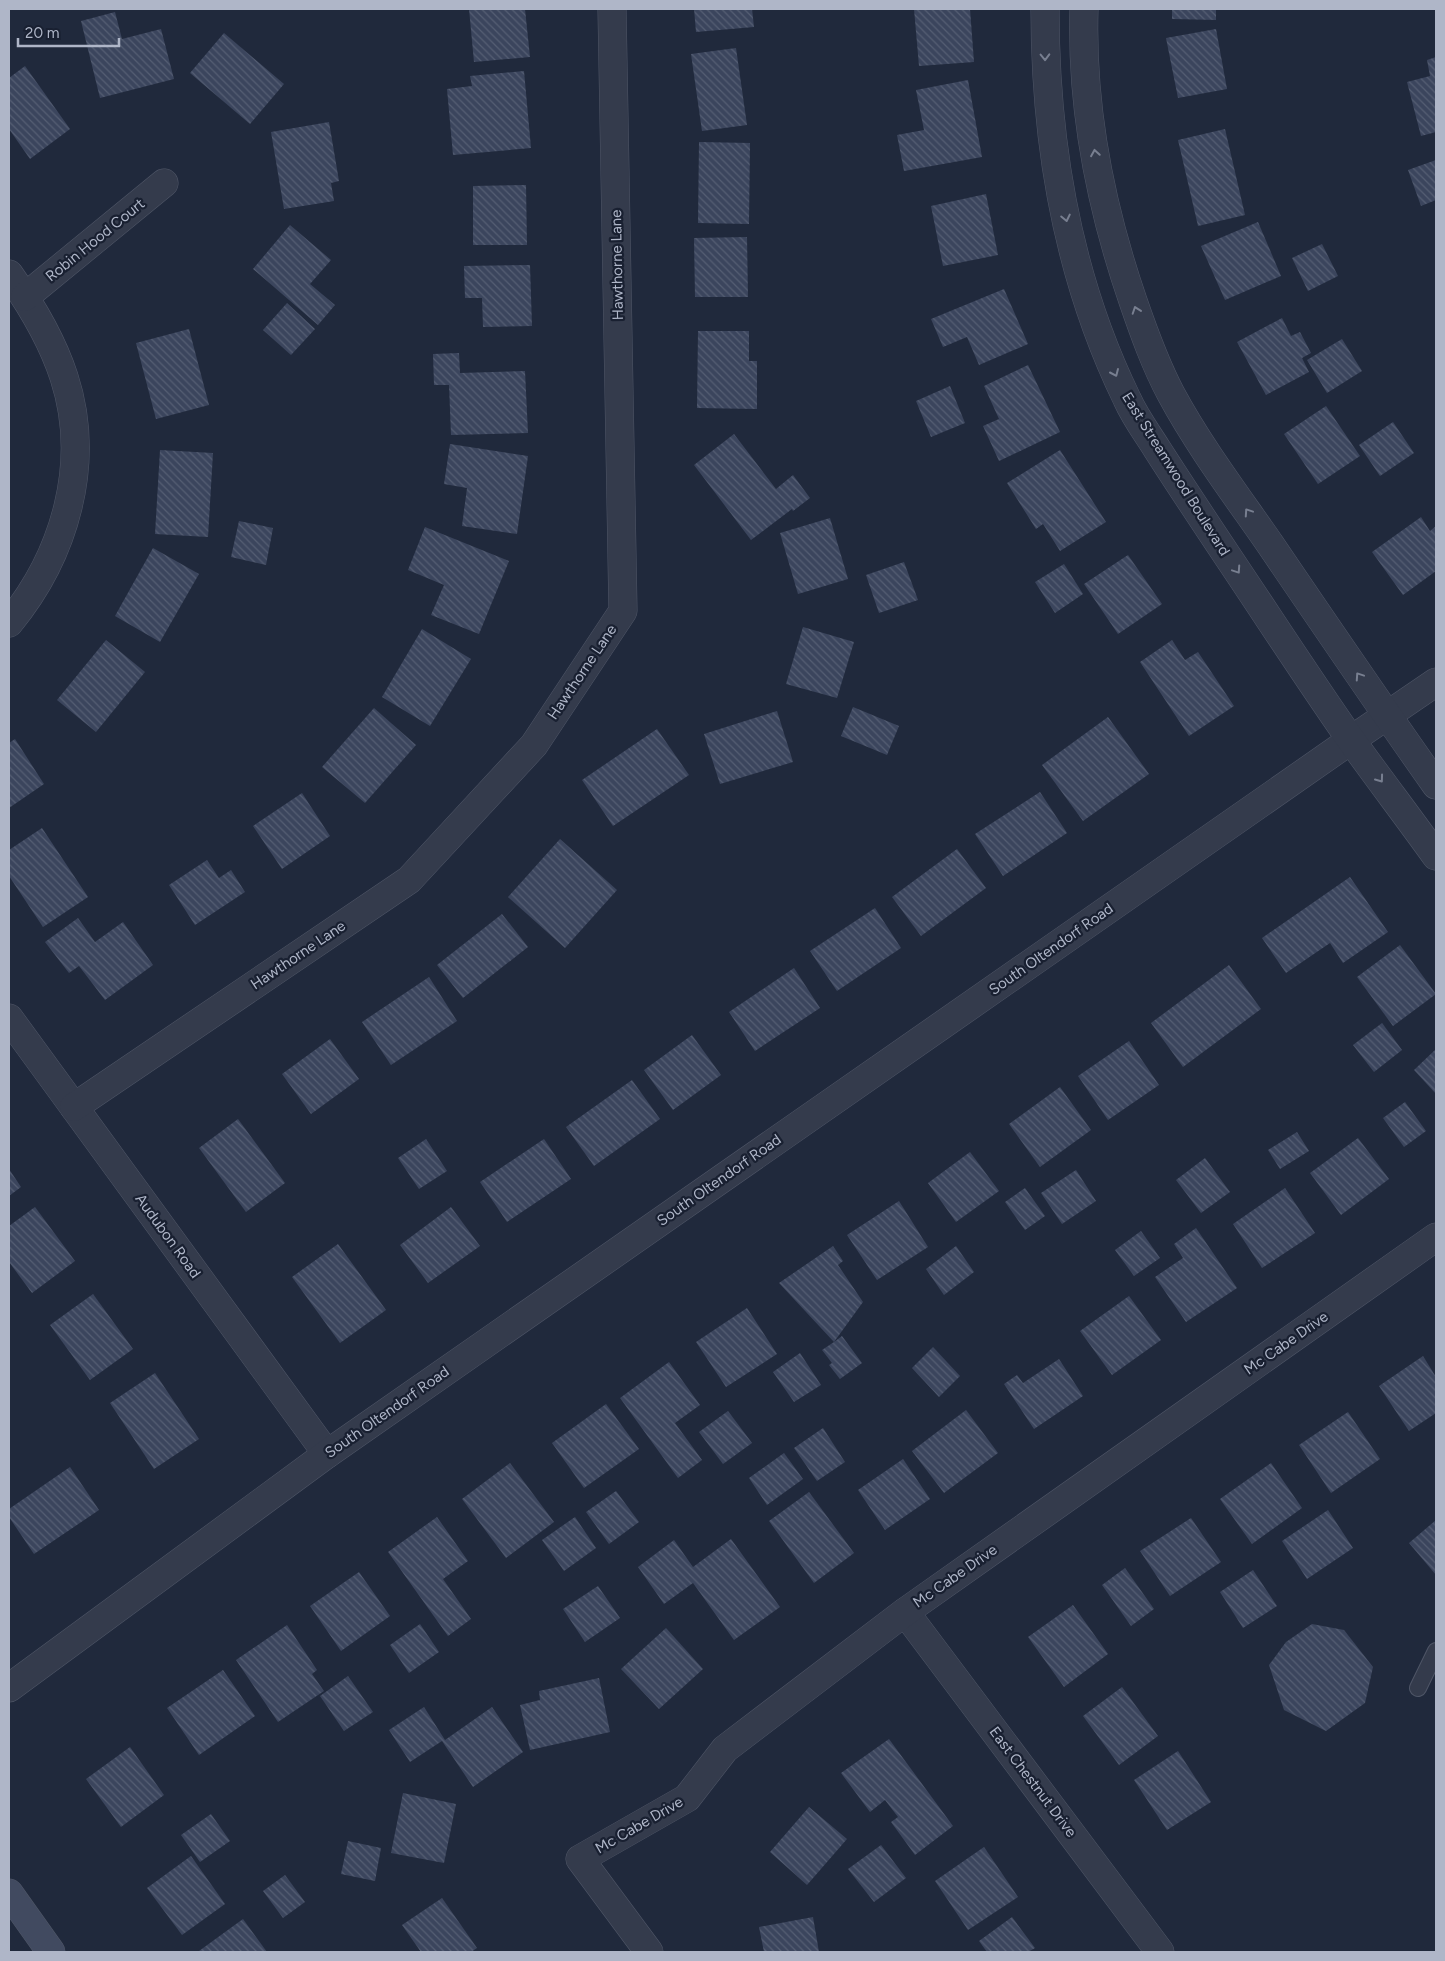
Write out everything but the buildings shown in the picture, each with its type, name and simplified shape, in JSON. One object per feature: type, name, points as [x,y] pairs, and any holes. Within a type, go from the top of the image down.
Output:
[{"type":"main road","points":[[9,1893],[51,1952]]},
{"type":"street","name":"Hawthorne Lane","points":[[74,1108],[409,880],[534,745],[623,611],[612,9]]},
{"type":"street","name":"East Streamwood Boulevard","points":[[1045,9],[1045,65],[1056,169],[1074,253],[1100,336],[1113,369],[1128,401],[1168,467],[1351,740],[1436,856]]},
{"type":"street","points":[[1084,9],[1083,35],[1089,117],[1104,203],[1124,274],[1156,362],[1171,394],[1193,430],[1436,785]]},
{"type":"street","name":"Robin Hood Court","points":[[25,297],[164,183]]},
{"type":"street","points":[[9,274],[25,297],[47,336],[64,378],[73,417],[75,462],[71,496],[64,525],[49,563],[26,602],[9,623]]},
{"type":"street","name":"South Oltendorf Road","points":[[9,1688],[327,1454],[1436,682]]},
{"type":"street","name":"Audubon Road","points":[[9,1018],[327,1454]]},
{"type":"street","name":"Mc Cabe Drive","points":[[648,1952],[580,1859],[687,1798],[725,1748],[905,1612],[1436,1237]]},
{"type":"street","name":"East Chestnut Drive","points":[[905,1612],[1160,1952]]},
{"type":"lane","points":[[1436,1651],[1418,1688],[1436,1676]]}]
